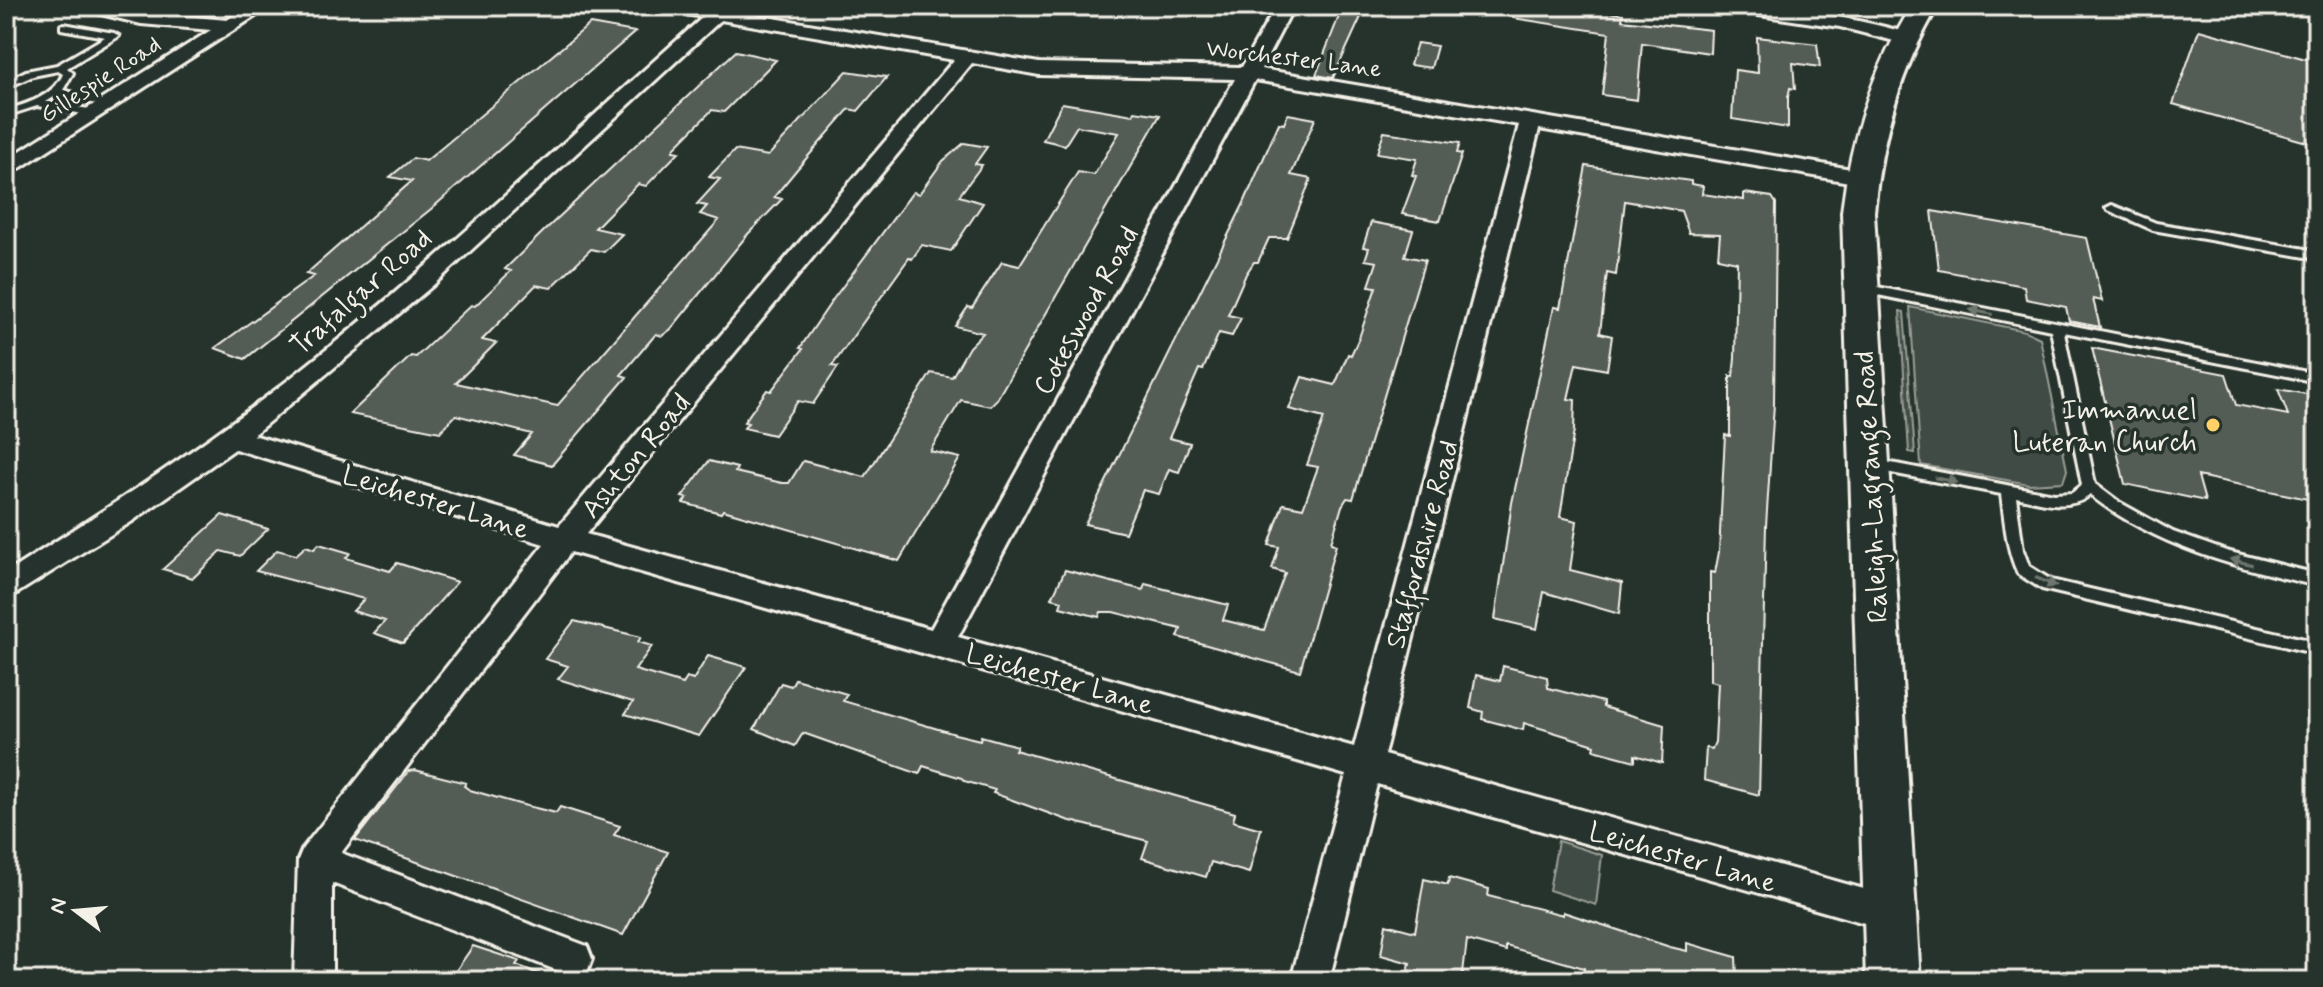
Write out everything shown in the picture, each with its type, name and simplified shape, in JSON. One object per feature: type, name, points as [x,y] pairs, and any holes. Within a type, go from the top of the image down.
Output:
[{"type":"main road","name":"Raleigh-Lagrange Road","points":[[1893,981],[1861,288],[1861,177],[1882,91],[1906,38],[1925,6]]},
{"type":"street","points":[[92,6],[141,18],[230,26]]},
{"type":"street","name":"Gillespie Road","points":[[6,170],[262,6]]},
{"type":"street","name":"Worchester Lane","points":[[671,6],[722,10],[966,58],[1079,71],[1248,73],[1861,177]]},
{"type":"street","name":"Coteswood Road","points":[[939,644],[1285,6]]},
{"type":"street","points":[[1739,6],[1841,21],[1906,38]]},
{"type":"street","name":"Trafalgar Road","points":[[6,588],[233,436],[418,284],[722,10]]},
{"type":"street","name":"Ashton Road","points":[[315,860],[565,539],[966,58]]},
{"type":"street","name":"Staffordshire Road","points":[[1313,969],[1363,764],[1531,120]]},
{"type":"street","name":"Leichester Lane","points":[[233,436],[252,446],[565,539],[1889,913]]},
{"type":"street","points":[[313,981],[315,860],[574,959]]},
{"type":"lane","points":[[6,85],[30,73],[60,68],[114,36],[64,27]]},
{"type":"lane","points":[[6,113],[35,103],[54,91],[66,80],[68,73],[60,68]]},
{"type":"lane","points":[[54,91],[102,109]]},
{"type":"lane","points":[[35,103],[102,109]]},
{"type":"lane","points":[[2112,208],[2153,226],[2317,255]]},
{"type":"lane","points":[[1861,288],[2317,378]]},
{"type":"lane","points":[[2057,327],[2089,486],[2148,525],[2212,555],[2317,580]]},
{"type":"lane","points":[[1870,464],[2008,492],[2069,500],[2082,495],[2089,486]]},
{"type":"lane","points":[[2008,492],[2016,550],[2023,570],[2047,585],[2317,648]]},
{"type":"shaded area","points":[[1910,307],[2025,331],[2040,338],[2067,470],[2063,482],[2029,484],[1921,465]]},
{"type":"shaded area","points":[[1900,311],[1904,312],[1915,453],[1909,452]]},
{"type":"shaded area","points":[[1558,841],[1602,855],[1596,905],[1549,890]]},
{"type":"building","points":[[1343,6],[1366,6],[1333,78],[1316,75]]},
{"type":"building","points":[[1514,6],[1564,6],[1623,14],[1622,20],[1711,30],[1710,53],[1642,43],[1637,100],[1602,95],[1609,33],[1513,18]]},
{"type":"building","points":[[590,24],[635,32],[431,209],[245,359],[215,348],[314,276],[306,274],[412,181],[390,177],[413,158],[426,161]]},
{"type":"building","points":[[2199,30],[2317,62],[2317,145],[2173,104]]},
{"type":"building","points":[[1757,37],[1817,44],[1820,67],[1793,63],[1795,89],[1790,88],[1788,97],[1788,128],[1732,119],[1735,70],[1758,73]]},
{"type":"building","points":[[1417,43],[1437,46],[1431,68],[1410,65]]},
{"type":"building","points":[[736,51],[776,60],[724,112],[712,110],[675,147],[673,151],[679,152],[646,186],[638,184],[595,228],[622,234],[604,252],[591,249],[551,288],[536,285],[482,340],[496,343],[456,383],[557,406],[719,220],[700,214],[707,206],[697,204],[720,179],[709,177],[735,150],[768,156],[847,71],[887,77],[858,111],[849,109],[798,168],[774,197],[782,199],[748,234],[671,329],[662,336],[656,334],[621,375],[627,377],[552,465],[514,455],[532,434],[456,415],[440,432],[350,414],[411,356],[416,357],[471,305],[475,306],[511,271],[505,269]]},
{"type":"building","points":[[1062,103],[1133,115],[1135,111],[1160,115],[997,399],[990,406],[961,400],[930,451],[960,458],[899,561],[723,510],[721,513],[683,503],[687,498],[682,497],[709,461],[737,468],[735,472],[782,483],[789,483],[803,461],[865,477],[931,373],[952,377],[969,347],[983,333],[955,326],[968,307],[972,308],[1002,262],[1019,266],[1078,172],[1094,175],[1119,133],[1077,126],[1065,145],[1043,140]]},
{"type":"building","points":[[1288,114],[1315,119],[1291,175],[1311,179],[1287,238],[1269,238],[1258,262],[1254,262],[1246,274],[1228,315],[1241,318],[1232,336],[1219,333],[1203,370],[1199,369],[1169,438],[1190,443],[1179,472],[1169,469],[1159,494],[1143,490],[1125,533],[1085,524],[1244,203],[1279,123],[1284,124]]},
{"type":"building","points":[[1384,132],[1460,143],[1457,153],[1462,154],[1440,221],[1402,214],[1416,176],[1412,175],[1417,159],[1377,153]]},
{"type":"building","points":[[964,143],[987,147],[975,164],[982,165],[959,196],[983,203],[951,251],[922,245],[912,259],[909,258],[832,366],[838,367],[813,404],[798,401],[774,435],[744,428],[748,423],[744,422],[803,349],[800,348],[834,298],[913,192],[919,194],[943,161]]},
{"type":"building","points":[[1586,166],[1691,181],[1691,184],[1703,186],[1702,194],[1744,200],[1744,193],[1772,197],[1776,203],[1774,404],[1766,526],[1759,795],[1704,780],[1706,748],[1712,749],[1715,742],[1718,683],[1710,681],[1710,572],[1715,573],[1719,552],[1725,435],[1730,436],[1730,376],[1733,377],[1735,358],[1737,262],[1718,258],[1720,234],[1689,233],[1681,211],[1625,201],[1616,275],[1607,273],[1600,333],[1612,336],[1607,370],[1576,364],[1568,399],[1575,400],[1574,430],[1560,517],[1577,521],[1570,570],[1622,583],[1619,614],[1544,592],[1537,629],[1495,619],[1512,503],[1554,307],[1560,308]]},
{"type":"building","points":[[1932,211],[2087,238],[2102,301],[2093,299],[2100,327],[2069,321],[2066,307],[2026,299],[2024,286],[1939,270]]},
{"type":"building","points":[[1371,222],[1413,230],[1405,256],[1425,260],[1353,499],[1347,498],[1342,506],[1331,543],[1336,545],[1300,671],[1178,637],[1181,629],[1113,612],[1101,612],[1099,617],[1060,607],[1062,601],[1052,598],[1065,570],[1143,590],[1145,584],[1228,605],[1223,620],[1264,630],[1285,573],[1272,569],[1279,547],[1269,545],[1283,504],[1303,508],[1318,467],[1307,465],[1324,418],[1289,409],[1302,377],[1335,385],[1348,354],[1351,355],[1359,338],[1376,287],[1369,286],[1377,262],[1365,260],[1369,248],[1363,247]]},
{"type":"building","name":"Immanuel Luteran Church","points":[[2092,348],[2226,374],[2236,405],[2288,415],[2278,389],[2317,396],[2317,501],[2198,476],[2205,501],[2125,484]]},
{"type":"building","points":[[222,515],[268,529],[240,556],[221,551],[193,578],[163,569]]},
{"type":"building","points":[[319,544],[350,553],[346,558],[390,571],[397,563],[457,582],[403,643],[374,633],[385,621],[353,611],[364,599],[256,571],[277,550],[296,555],[306,546],[314,549]]},
{"type":"building","points":[[574,621],[641,637],[638,642],[652,646],[635,670],[683,684],[687,678],[693,680],[708,656],[746,667],[699,736],[625,714],[633,702],[558,679],[568,666],[545,659]]},
{"type":"building","points":[[1503,666],[1547,677],[1548,688],[1603,702],[1603,707],[1664,725],[1662,763],[1635,755],[1635,761],[1594,750],[1595,745],[1524,723],[1523,730],[1482,719],[1483,712],[1470,708],[1476,675],[1500,681]]},
{"type":"building","points":[[795,679],[847,694],[843,701],[955,734],[980,740],[981,736],[1017,746],[1015,750],[1235,813],[1233,821],[1261,829],[1249,873],[1211,862],[1206,877],[1142,858],[1148,841],[1067,820],[993,793],[995,790],[962,778],[923,766],[919,774],[803,733],[795,746],[754,729],[781,683],[791,686]]},
{"type":"building","points":[[409,771],[466,783],[464,786],[470,790],[519,804],[556,813],[560,807],[620,826],[614,835],[668,852],[623,935],[355,840]]},
{"type":"building","points":[[1449,878],[1489,889],[1488,896],[1563,915],[1563,912],[1670,947],[1687,951],[1687,943],[1736,957],[1737,981],[1583,981],[1584,968],[1506,946],[1506,951],[1467,940],[1462,981],[1441,981],[1408,972],[1410,963],[1381,955],[1386,924],[1415,932],[1424,879],[1448,885]]},
{"type":"building","points":[[473,946],[519,961],[516,965],[551,978],[551,981],[480,981],[455,972]]},
{"type":"place","name":"Immanuel Luteran Church","points":[[2213,425]]}]
